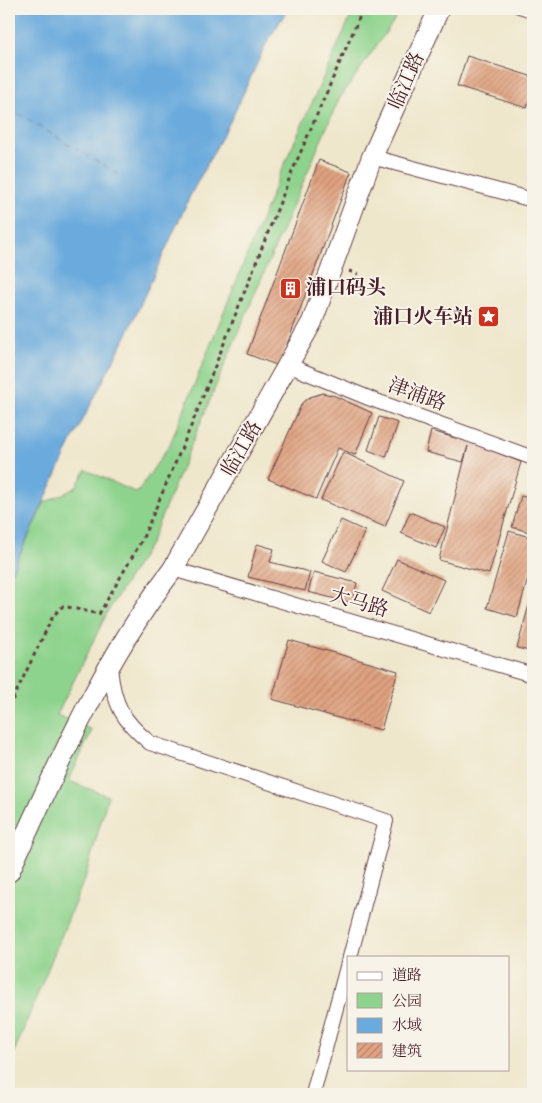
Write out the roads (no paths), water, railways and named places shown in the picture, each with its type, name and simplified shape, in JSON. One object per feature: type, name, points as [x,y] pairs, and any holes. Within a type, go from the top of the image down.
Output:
[{"type":"street","name":"临江路","points":[[9,872],[67,742],[151,599],[173,569],[312,322],[372,157],[439,9]]},
{"type":"street","points":[[372,157],[533,200]]},
{"type":"street","name":"津浦路","points":[[288,365],[371,399],[533,458]]},
{"type":"street","name":"大马路","points":[[173,569],[533,675]]},
{"type":"street","points":[[110,668],[113,694],[125,718],[130,726],[150,743],[386,821],[350,956]]},
{"type":"street","points":[[313,1094],[347,967]]},
{"type":"lane","points":[[517,9],[533,14]]},
{"type":"water","points":[[9,9],[288,9],[266,44],[232,118],[191,194],[126,336],[70,445],[9,578]]},
{"type":"place","name":"浦口码头","points":[[290,288]]},
{"type":"place","name":"浦口火车站","points":[[489,317]]}]
